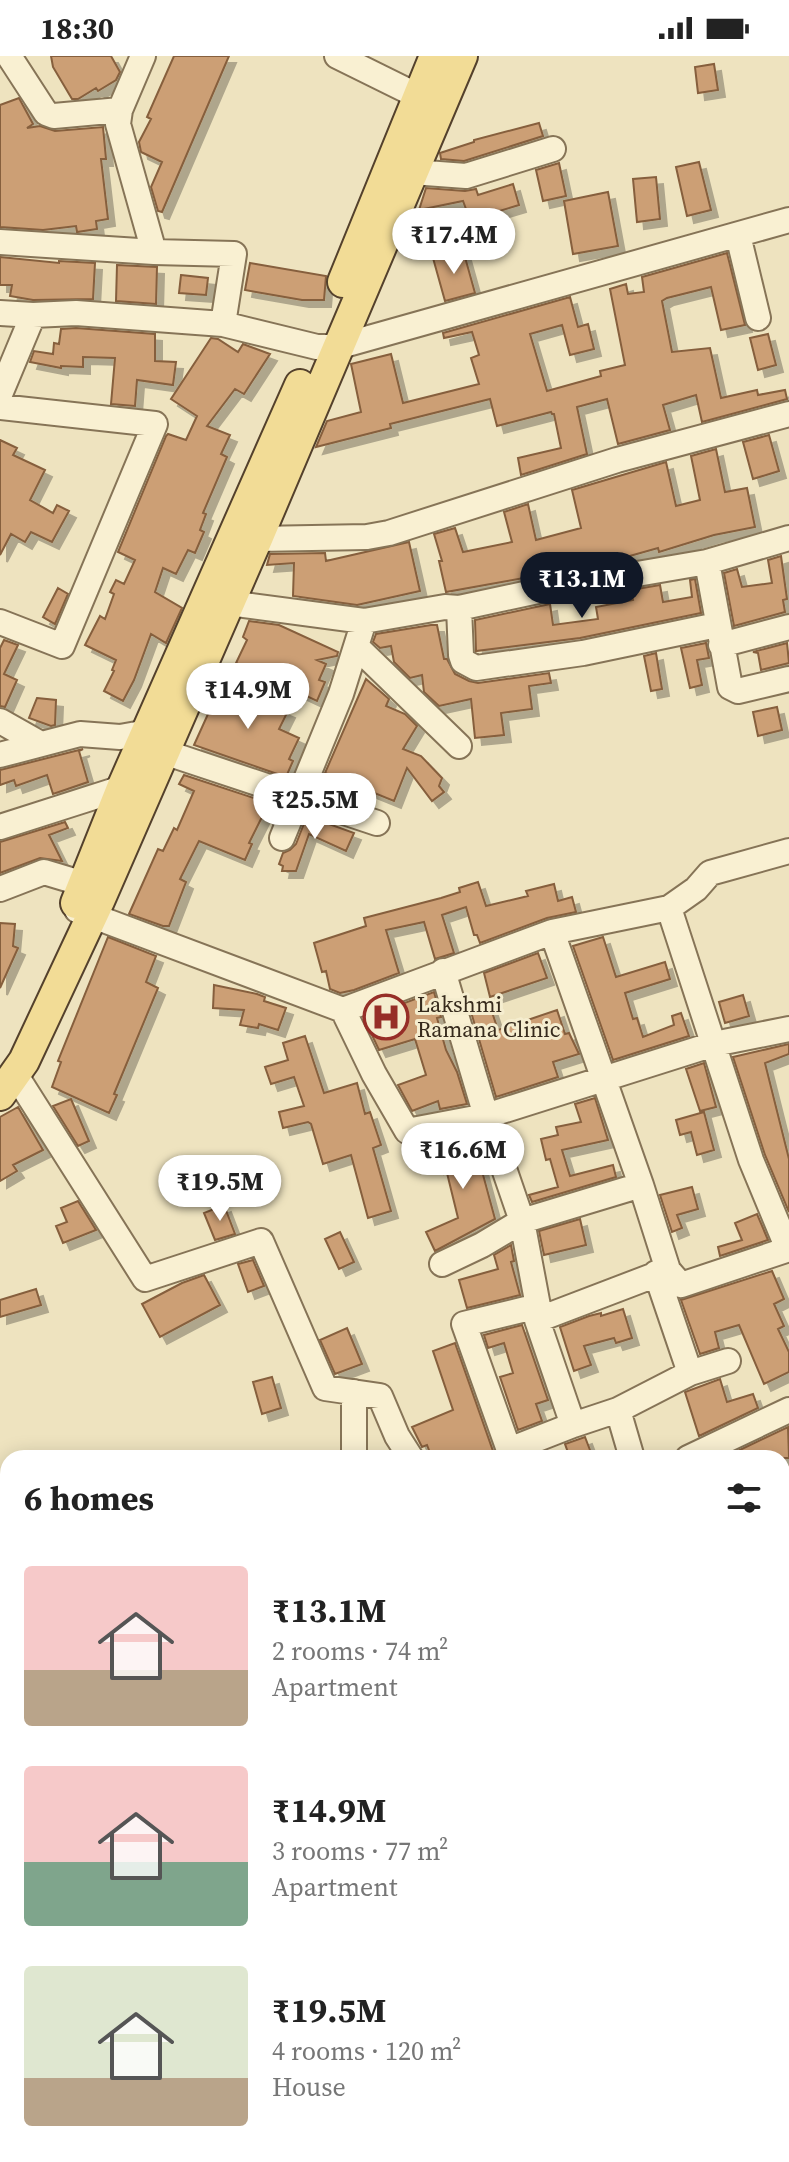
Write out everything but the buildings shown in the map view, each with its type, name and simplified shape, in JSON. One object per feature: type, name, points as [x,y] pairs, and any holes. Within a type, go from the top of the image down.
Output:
[{"type":"main road","points":[[83,903],[122,788],[156,742],[229,603],[257,539],[435,56]]},
{"type":"main road","points":[[5,1078],[156,742],[327,347],[412,172],[462,56]]},
{"type":"street","points":[[9,56],[46,113],[54,116],[120,110]]},
{"type":"street","points":[[143,56],[120,110],[118,124],[154,252]]},
{"type":"street","points":[[337,56],[418,96]]},
{"type":"street","points":[[412,172],[466,176],[553,149]]},
{"type":"street","points":[[0,313],[76,313],[223,324],[327,347],[789,220]]},
{"type":"street","points":[[738,235],[758,318]]},
{"type":"street","points":[[0,242],[234,254],[223,324]]},
{"type":"street","points":[[0,394],[33,315]]},
{"type":"street","points":[[0,407],[155,424],[62,646],[0,622]]},
{"type":"street","points":[[257,539],[367,537],[389,533],[617,460],[789,414]]},
{"type":"street","points":[[229,603],[364,621],[445,607],[459,608],[707,562],[789,538]]},
{"type":"street","points":[[707,562],[730,687],[733,690],[789,679]]},
{"type":"street","points":[[459,608],[461,655],[463,661],[476,668],[789,627]]},
{"type":"street","points":[[282,838],[341,694],[364,621]]},
{"type":"street","points":[[357,647],[459,746]]},
{"type":"street","points":[[0,721],[39,743]]},
{"type":"street","points":[[0,755],[80,734],[156,742],[377,823]]},
{"type":"street","points":[[0,827],[122,788]]},
{"type":"street","points":[[343,1010],[552,932],[669,908],[696,889],[710,873],[789,851]]},
{"type":"street","points":[[0,889],[44,872],[83,903],[343,1010],[374,1074],[407,1131],[486,1116],[714,1044],[789,1029]]},
{"type":"street","points":[[662,1272],[681,1285],[788,1249],[751,1160],[669,908]]},
{"type":"street","points":[[552,932],[641,1185],[690,1373]]},
{"type":"street","points":[[443,971],[486,1116],[522,1221],[537,1313],[573,1425]]},
{"type":"street","points":[[5,1078],[145,1279],[261,1241],[325,1388],[380,1396],[406,1450]]},
{"type":"street","points":[[442,1264],[522,1221],[641,1185]]},
{"type":"street","points":[[662,1272],[537,1313],[464,1324],[509,1450],[618,1410],[690,1373],[728,1361]]},
{"type":"street","points":[[354,1392],[354,1450]]},
{"type":"street","points":[[618,1410],[630,1450]]},
{"type":"street","points":[[705,1450],[789,1410]]},
{"type":"place","name":"Lakshmi Ramana Clinic","points":[[386,1017]]}]
